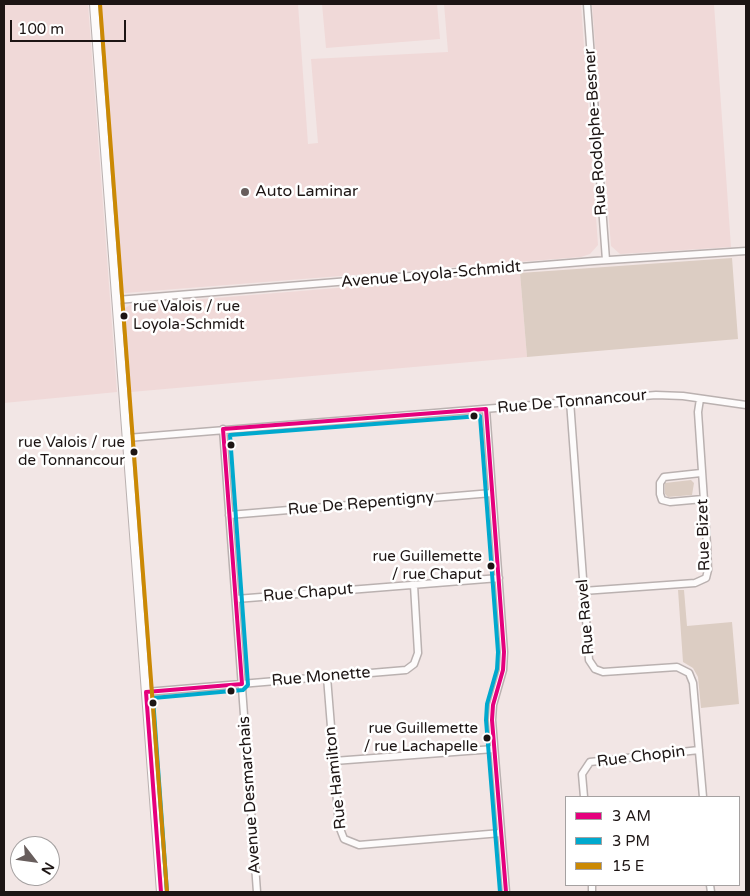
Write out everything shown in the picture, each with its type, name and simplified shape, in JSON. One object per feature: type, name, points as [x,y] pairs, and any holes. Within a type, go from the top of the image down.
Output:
[{"type":"street","points":[[94,4],[161,892]]},
{"type":"street","name":"Rue Rodolphe-Besner","points":[[586,4],[606,260]]},
{"type":"street","name":"Avenue Loyola-Schmidt","points":[[117,300],[606,260],[746,251]]},
{"type":"street","name":"Rue De Tonnancour","points":[[127,438],[666,394],[746,405]]},
{"type":"street","name":"Rue Bizet","points":[[583,591],[688,584],[704,580],[708,566],[698,412],[700,399]]},
{"type":"street","name":"Rue Ravel","points":[[570,401],[588,656],[595,669],[609,672],[680,668],[691,676],[702,796]]},
{"type":"street","points":[[486,409],[504,664],[492,711],[506,892]]},
{"type":"street","name":"Avenue Desmarchais","points":[[223,430],[257,892]]},
{"type":"street","points":[[701,473],[664,477],[660,483],[660,494],[661,498],[667,502],[703,499]]},
{"type":"street","name":"Rue De Repentigny","points":[[230,514],[492,493]]},
{"type":"street","name":"Rue Chaput","points":[[236,599],[499,578]]},
{"type":"street","name":"Rue Monette","points":[[146,692],[403,670],[414,664],[418,650],[414,584]]},
{"type":"street","name":"Rue Hamilton","points":[[328,677],[339,826],[342,837],[349,843],[363,845],[501,833]]},
{"type":"street","points":[[334,761],[494,749]]},
{"type":"street","name":"Rue Chopin","points":[[584,796],[582,774],[590,762],[698,750]]},
{"type":"shaded area","points":[[4,4],[88,4],[117,392],[4,403]]},
{"type":"shaded area","points":[[100,4],[298,4],[308,144],[318,143],[311,59],[448,52],[444,4],[581,4],[598,245],[590,254],[581,257],[125,293],[122,289]]},
{"type":"shaded area","points":[[322,4],[437,4],[440,39],[326,48]]},
{"type":"shaded area","points":[[592,4],[714,4],[731,247],[620,254],[611,246]]},
{"type":"shaded area","points":[[732,258],[738,339],[527,357],[520,273]]},
{"type":"shaded area","points":[[520,273],[527,357],[131,392],[124,312],[125,308],[130,305]]},
{"type":"shaded area","points":[[691,480],[694,483],[692,495],[668,497],[665,494],[665,483]]},
{"type":"shaded area","points":[[678,590],[684,590],[687,626],[732,622],[739,704],[701,708],[698,677],[693,668],[683,662]]},
{"type":"transit line","points":[[100,4],[167,892]]},
{"type":"transit line","points":[[161,892],[146,692],[242,684],[223,429],[486,409],[504,652],[503,670],[493,705],[492,720],[506,892]]},
{"type":"transit line","points":[[167,892],[153,698],[243,690],[248,685],[230,435],[480,416],[498,652],[497,669],[487,704],[486,720],[500,892]]},
{"type":"place","name":"Auto Laminar","points":[[245,192]]},
{"type":"place","name":"rue Valois / rue Loyola-Schmidt","points":[[124,316]]},
{"type":"place","name":"rue Valois / rue de Tonnancour","points":[[134,452]]},
{"type":"place","name":"rue Guillemette / rue Chaput","points":[[491,566]]},
{"type":"place","name":"rue Guillemette / rue Lachapelle","points":[[487,738]]}]
